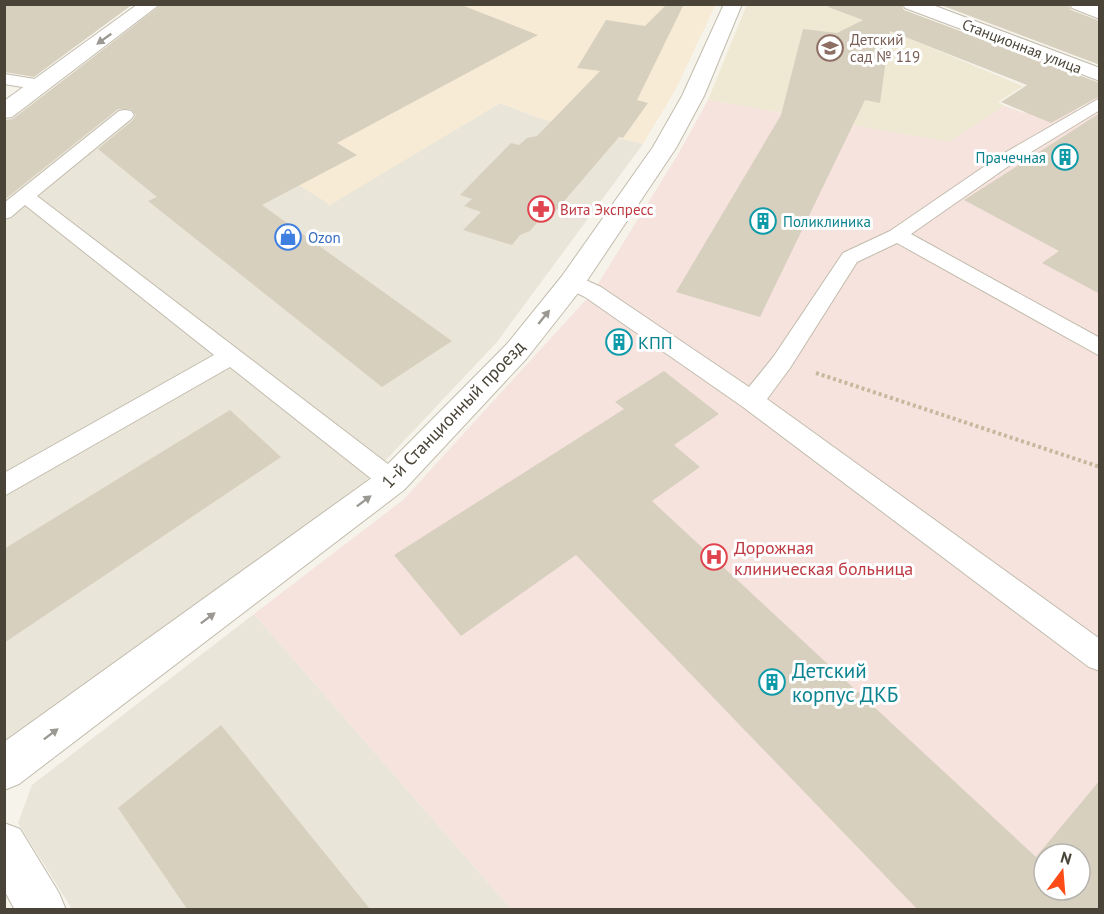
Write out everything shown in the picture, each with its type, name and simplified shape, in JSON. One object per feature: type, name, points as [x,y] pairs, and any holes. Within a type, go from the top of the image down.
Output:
[{"type":"street","name":"1-й Станционный проезд","points":[[4,769],[392,481],[516,351],[572,282],[664,148],[693,96],[733,4]]},
{"type":"street","name":"Станционная улица","points":[[912,4],[1100,75]]},
{"type":"street","points":[[1079,4],[1100,13]]},
{"type":"street","points":[[4,112],[149,5]]},
{"type":"street","points":[[4,845],[42,909]]},
{"type":"lane","points":[[4,80],[41,85]]},
{"type":"lane","points":[[752,401],[782,362],[850,258],[897,235],[1007,159],[1100,103]]},
{"type":"lane","points":[[4,213],[125,115]]},
{"type":"lane","points":[[25,196],[392,481]]},
{"type":"lane","points":[[897,235],[1100,348]]},
{"type":"lane","points":[[572,282],[593,292],[752,401],[1100,657]]},
{"type":"lane","points":[[4,486],[231,356]]},
{"type":"path","points":[[782,362],[1100,467]]},
{"type":"shaded area","points":[[711,4],[715,6],[676,89],[643,144],[539,118],[500,103],[330,205],[230,140],[358,5]]},
{"type":"shaded area","name":"Детский сад № 119","points":[[747,4],[855,5],[841,10],[1023,86],[998,102],[1005,106],[949,142],[708,100]]},
{"type":"shaded area","points":[[166,5],[329,205],[500,103],[539,118],[643,144],[497,342],[366,481],[5,743],[4,124]]},
{"type":"shaded area","name":"Дорожная клиническая больница","points":[[1099,94],[1099,909],[511,909],[254,614],[403,500],[593,292],[680,151],[708,100],[949,142],[1005,106],[1024,113],[1046,97],[1078,110]]},
{"type":"shaded area","points":[[254,614],[511,909],[72,909],[18,823],[32,785]]},
{"type":"building","points":[[4,4],[133,4],[34,77],[4,72]]},
{"type":"building","points":[[162,4],[459,4],[538,35],[337,143],[357,155],[262,205],[452,341],[382,387],[148,201],[157,197],[98,149],[133,120],[136,115],[131,109],[118,109],[4,200],[4,120],[13,119]]},
{"type":"building","points":[[667,4],[684,4],[637,100],[648,103],[623,138],[619,137],[548,220],[541,218],[530,231],[520,235],[512,245],[463,230],[481,212],[464,206],[472,199],[460,195],[511,143],[519,145],[527,138],[537,136],[600,71],[577,68],[606,20],[645,26]]},
{"type":"building","points":[[829,4],[901,4],[904,10],[1100,83],[1100,96],[1051,123],[1001,102],[1027,85],[890,31],[880,103],[865,100],[760,317],[676,292],[781,115],[803,29],[837,33],[863,20],[828,7]]},
{"type":"building","points":[[938,4],[1068,4],[1071,10],[1100,21],[1100,65]]},
{"type":"building","name":"Прачечная","points":[[1100,113],[1100,294],[1042,263],[1059,251],[964,200]]},
{"type":"building","name":"Детский корпус ДКБ","points":[[664,371],[719,414],[674,445],[700,467],[652,501],[1032,853],[1032,902],[1092,902],[1092,842],[1048,842],[1100,780],[1100,909],[917,909],[576,555],[461,636],[394,555],[624,409],[615,402]]},
{"type":"building","points":[[230,410],[281,457],[4,643],[4,549]]},
{"type":"building","points":[[221,725],[370,909],[187,909],[118,808]]},
{"type":"place","name":"Детский сад № 119","points":[[830,48]]},
{"type":"place","name":"Прачечная","points":[[1065,157]]},
{"type":"place","name":"Вита Экспресс","points":[[541,209]]},
{"type":"place","name":"Поликлиника","points":[[763,221]]},
{"type":"place","name":"Ozon","points":[[288,237]]},
{"type":"place","name":"КПП","points":[[619,342]]},
{"type":"place","name":"Дорожная клиническая больница","points":[[714,557]]},
{"type":"place","name":"Детский корпус ДКБ","points":[[772,682]]}]
